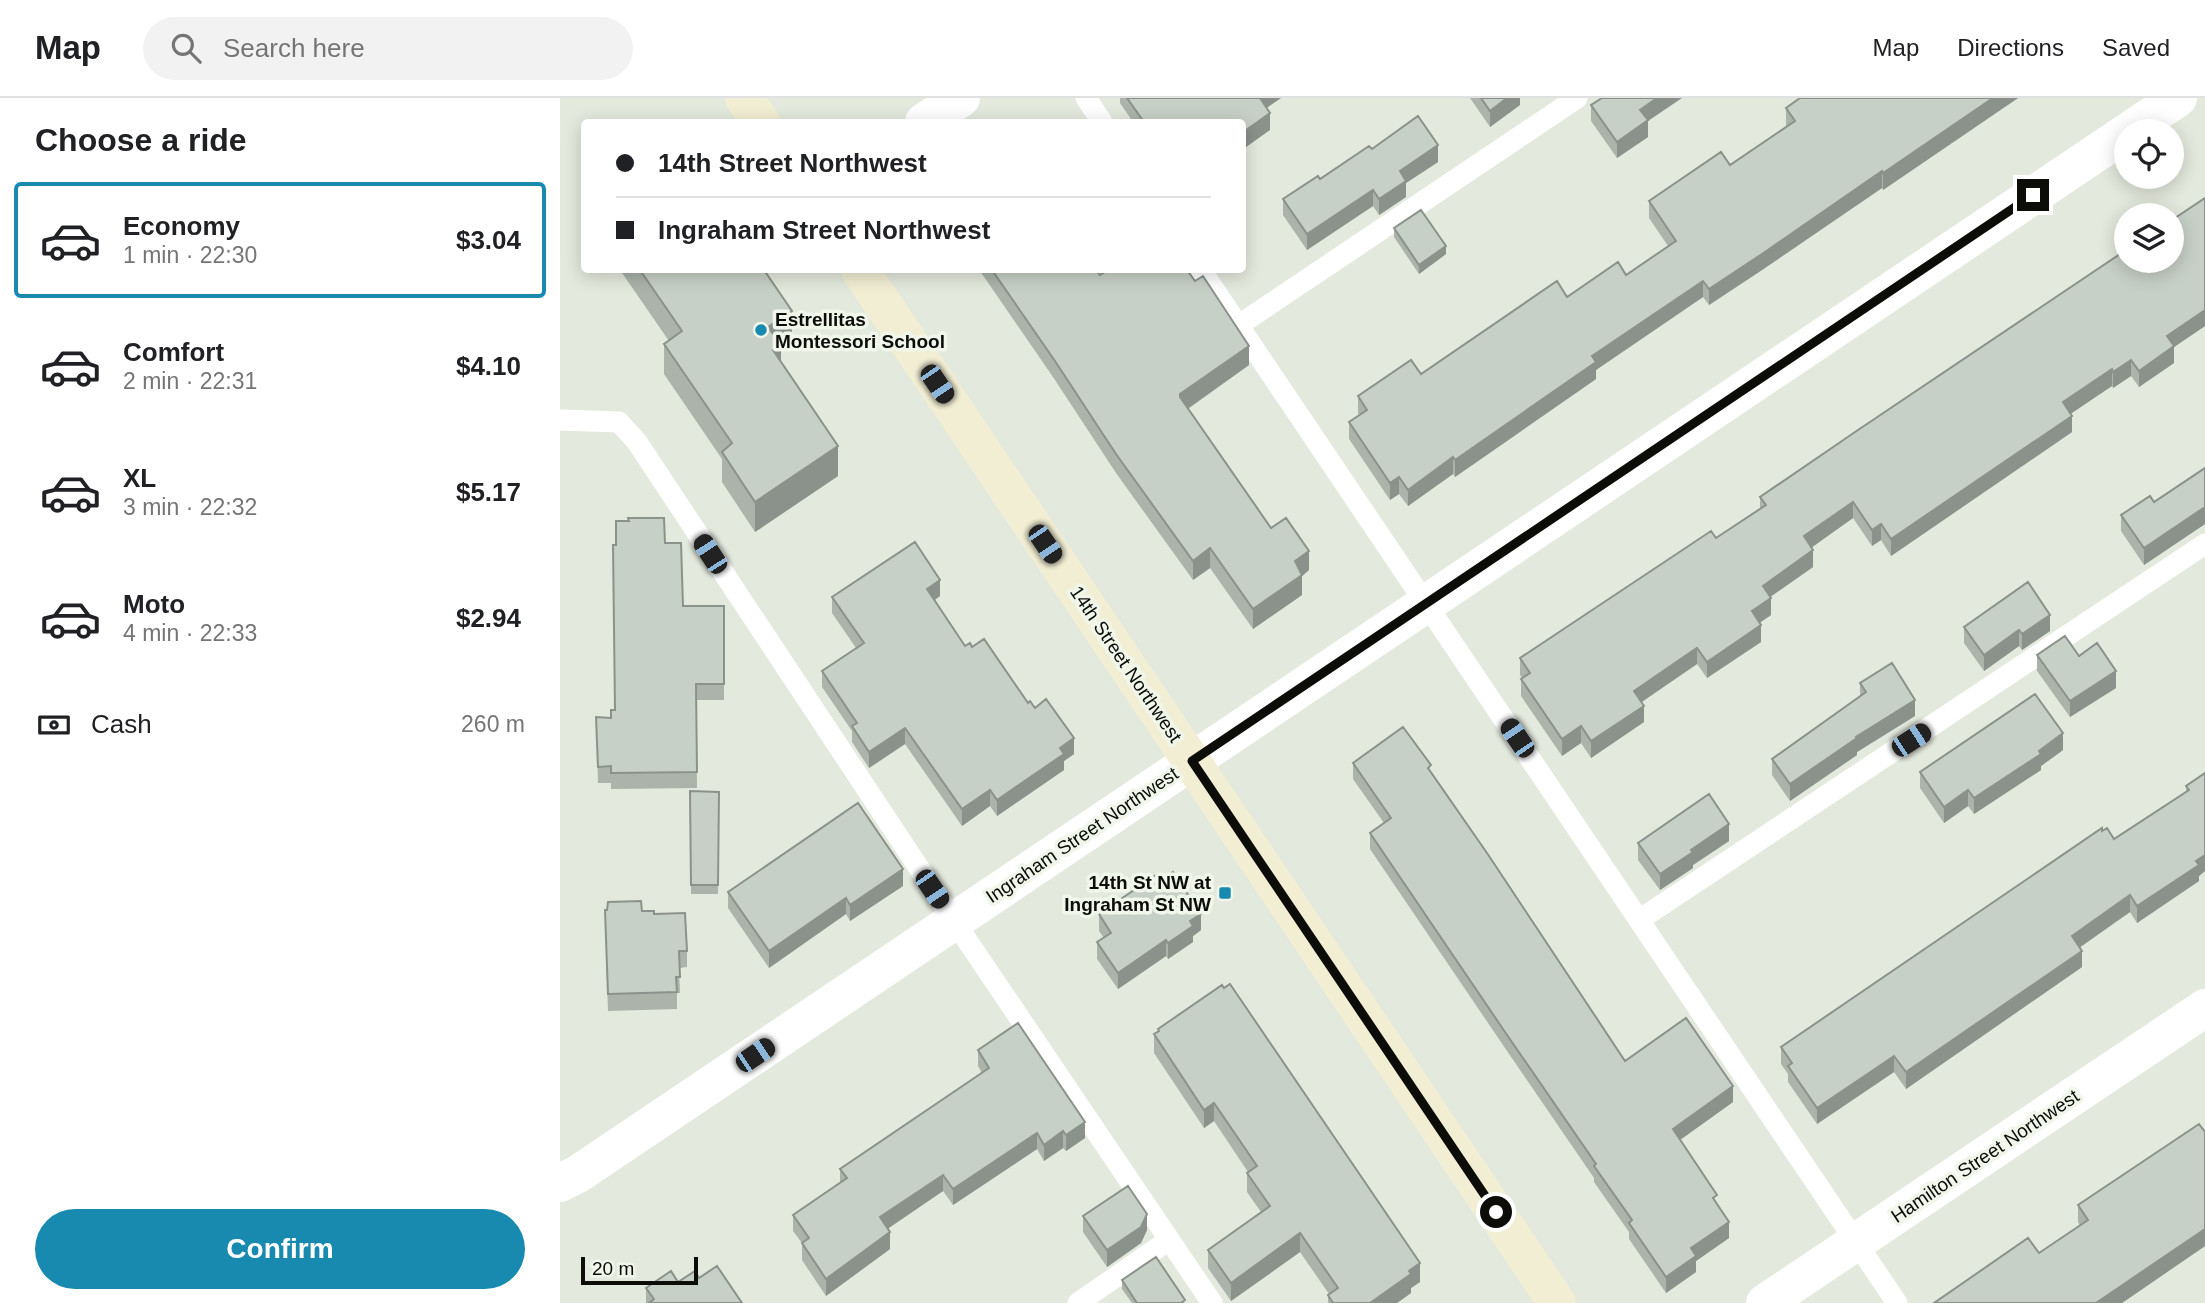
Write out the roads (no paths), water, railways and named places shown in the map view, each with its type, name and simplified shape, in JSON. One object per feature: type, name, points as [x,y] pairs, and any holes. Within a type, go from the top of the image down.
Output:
[{"type":"street","points":[[744,98],[759,119]]},
{"type":"street","points":[[929,119],[961,98]]},
{"type":"street","name":"Ingraham Street Northwest","points":[[2147,119],[2178,98]]},
{"type":"street","name":"Ingraham Street Northwest","points":[[560,1183],[578,1174],[2114,141]]},
{"type":"street","name":"14th Street Northwest","points":[[862,273],[1557,1303]]},
{"type":"street","name":"Hamilton Street Northwest","points":[[1765,1303],[2205,1008]]},
{"type":"lane","points":[[1086,98],[1100,119]]},
{"type":"lane","points":[[1239,326],[1577,98]]},
{"type":"lane","points":[[1203,273],[1897,1303]]},
{"type":"lane","points":[[560,420],[619,422],[637,442],[954,921],[1212,1303]]},
{"type":"lane","points":[[1639,920],[2205,544]]},
{"type":"lane","points":[[1078,1303],[1169,1240]]},
{"type":"place","name":"Estrellitas Montessori School","points":[[761,330]]},
{"type":"place","name":"14th St NW at Ingraham St NW","points":[[1225,893]]}]
